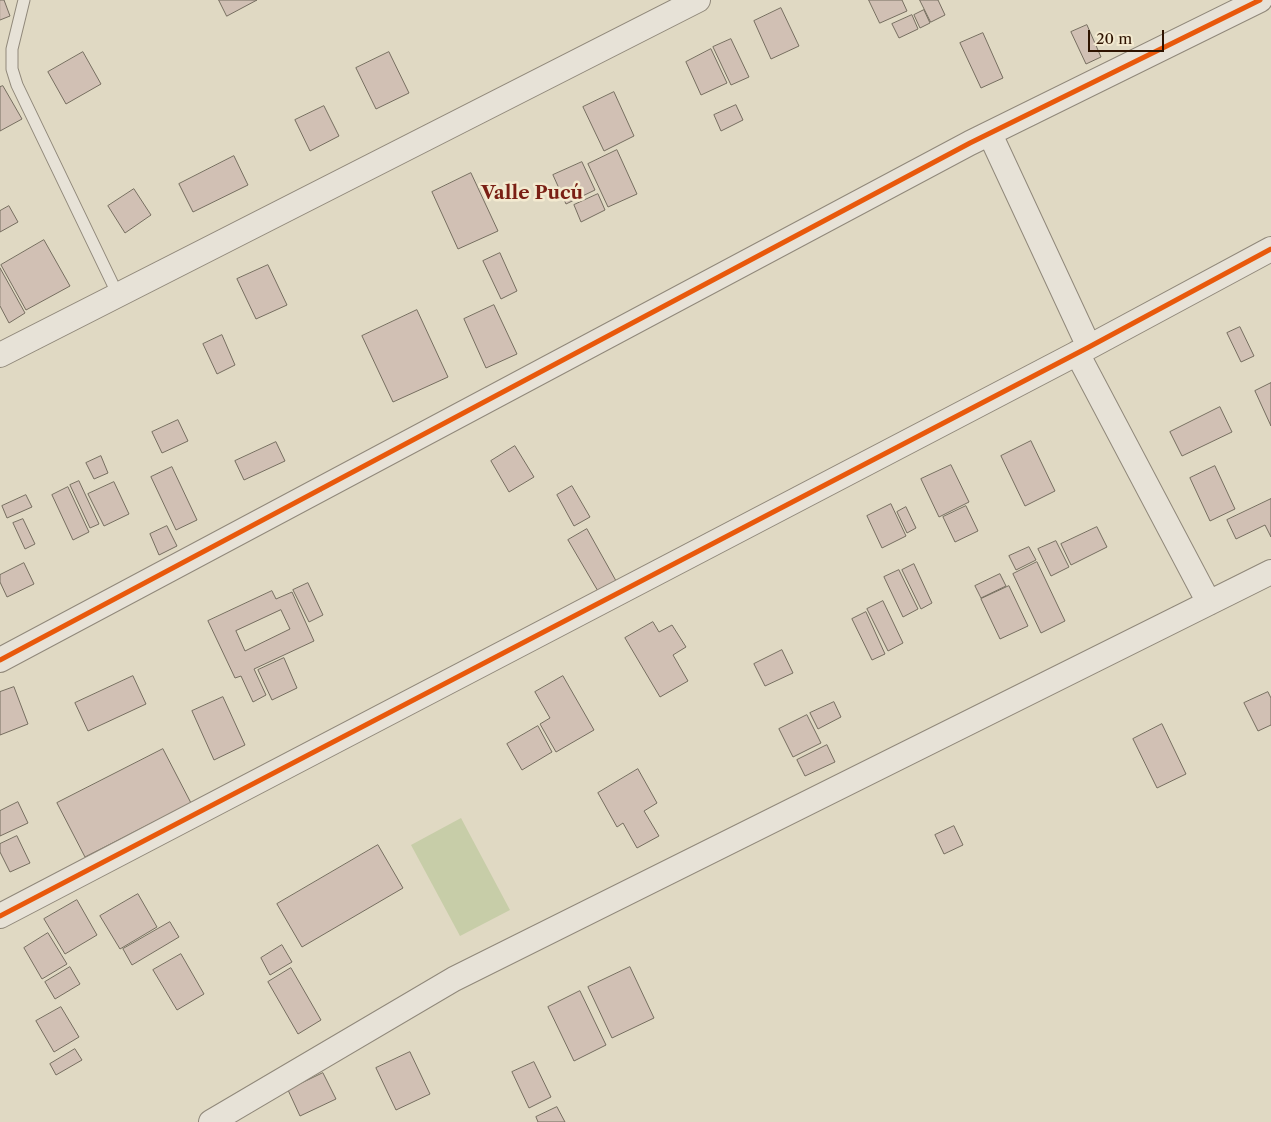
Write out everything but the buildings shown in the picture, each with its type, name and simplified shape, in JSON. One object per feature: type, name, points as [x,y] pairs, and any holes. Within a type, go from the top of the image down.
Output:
[{"type":"street","points":[[0,355],[698,0]]},
{"type":"street","points":[[0,660],[970,143],[1260,0]]},
{"type":"street","points":[[990,134],[1083,350],[1208,603]]},
{"type":"street","points":[[0,916],[1083,350],[1271,249]]},
{"type":"street","points":[[211,1122],[454,979],[1271,572]]},
{"type":"lane","points":[[24,0],[12,49],[12,69],[118,295]]},
{"type":"green space","points":[[461,818],[510,910],[460,936],[411,845]]},
{"type":"cycle path","points":[[0,660],[970,143],[1260,0]]},
{"type":"cycle path","points":[[0,916],[1089,347],[1271,249]]},
{"type":"district","name":"Valle Pucú","points":[[532,194]]}]
